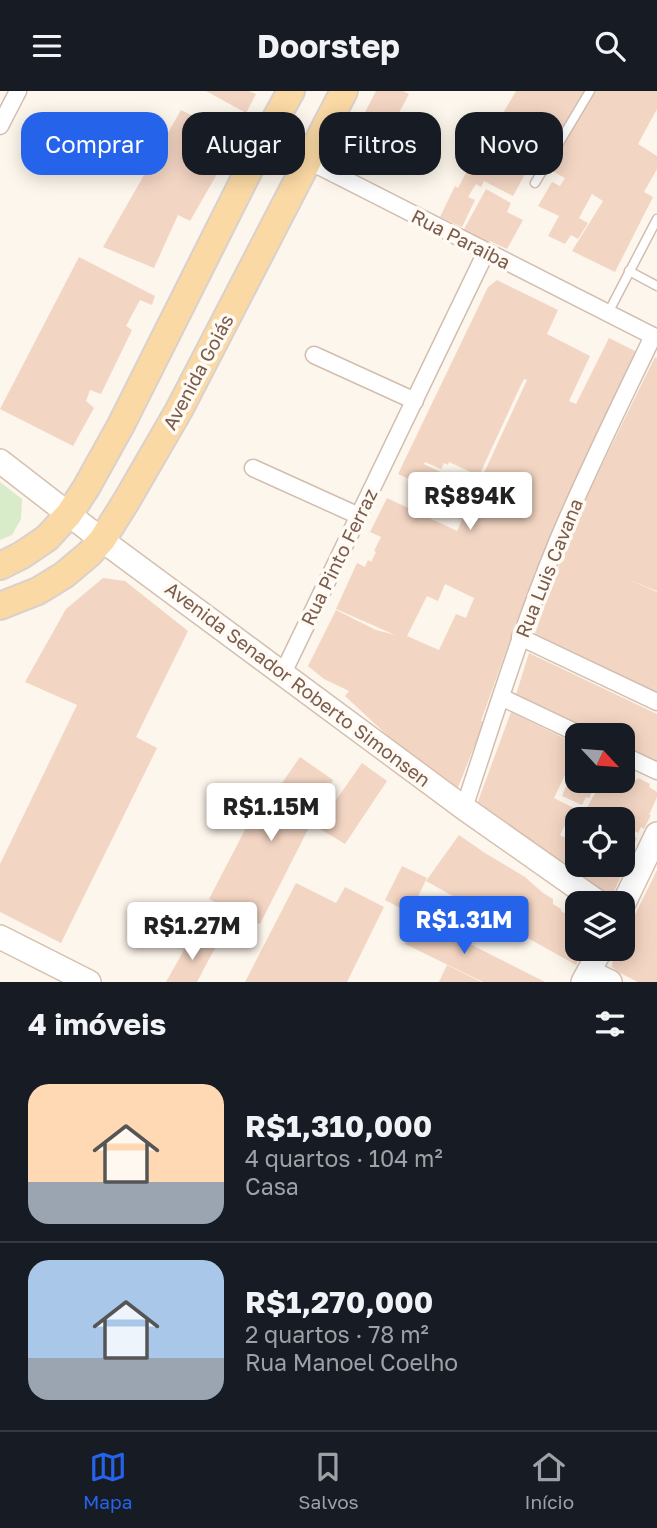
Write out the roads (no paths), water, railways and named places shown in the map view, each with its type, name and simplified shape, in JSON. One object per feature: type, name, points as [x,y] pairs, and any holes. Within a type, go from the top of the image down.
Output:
[{"type":"main road","points":[[279,112],[291,91]]},
{"type":"main road","name":"Avenida Goiás","points":[[0,606],[38,591],[64,575],[102,540],[179,410],[344,91]]},
{"type":"main road","points":[[0,566],[36,547],[52,533],[86,488],[246,175]]},
{"type":"street","points":[[0,127],[18,91]]},
{"type":"street","name":"Rua Paraiba","points":[[307,160],[655,337]]},
{"type":"street","name":"Rua Pinto Ferraz","points":[[283,673],[486,252]]},
{"type":"street","name":"Rua Luis Cavana","points":[[464,808],[520,637],[559,537],[655,337]]},
{"type":"street","points":[[314,355],[415,401]]},
{"type":"street","name":"Avenida Senador Roberto Simonsen","points":[[0,461],[102,540],[464,808],[583,891]]},
{"type":"street","points":[[253,468],[359,516]]},
{"type":"street","points":[[520,637],[657,702]]},
{"type":"street","points":[[500,697],[565,727]]},
{"type":"street","points":[[635,761],[657,771]]},
{"type":"street","points":[[630,891],[657,834]]},
{"type":"street","points":[[0,937],[89,982]]},
{"type":"street","points":[[594,979],[598,961]]},
{"type":"lane","points":[[535,183],[590,91]]},
{"type":"lane","points":[[608,313],[629,271],[653,236],[657,219]]},
{"type":"lane","points":[[629,271],[657,286]]}]
